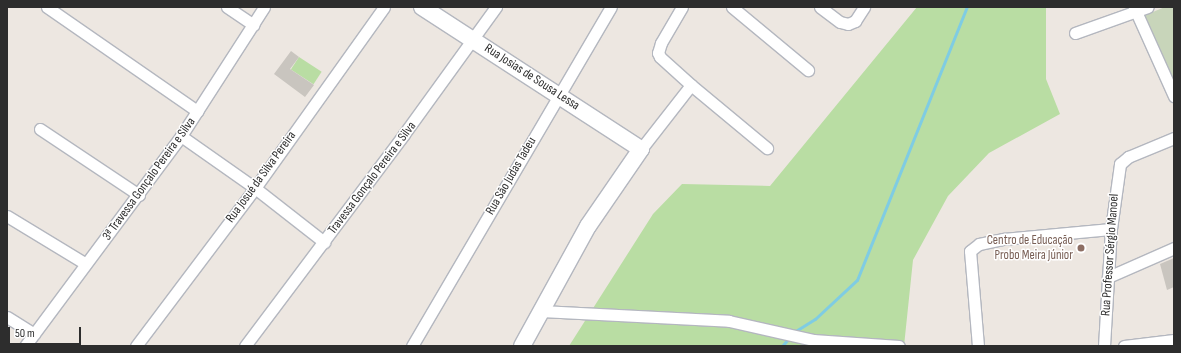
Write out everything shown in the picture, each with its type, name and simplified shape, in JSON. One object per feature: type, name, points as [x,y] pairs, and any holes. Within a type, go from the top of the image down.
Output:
[{"type":"street","points":[[47,7],[197,111]]},
{"type":"street","points":[[227,7],[254,25]]},
{"type":"street","name":"3ª Travessa Gonçalo Pereira e Silva","points":[[25,346],[139,195],[181,136],[254,25],[264,7]]},
{"type":"street","name":"Rua Josué da Silva Pereira","points":[[136,346],[255,188],[384,7]]},
{"type":"street","name":"Rua Josias de Sousa Lessa","points":[[422,7],[559,94],[641,149]]},
{"type":"street","name":"Travessa Gonçalo Pereira e Silva","points":[[245,346],[324,242],[496,7]]},
{"type":"street","name":"Rua São Judas Tadeu","points":[[412,346],[611,7]]},
{"type":"street","points":[[682,7],[661,43],[658,53],[691,85],[767,148]]},
{"type":"street","points":[[732,7],[808,70]]},
{"type":"street","points":[[820,7],[840,22],[848,24],[855,21],[864,7]]},
{"type":"street","points":[[1075,33],[1135,9],[1148,7]]},
{"type":"street","points":[[1135,9],[1174,96]]},
{"type":"street","points":[[522,346],[588,226],[641,149],[691,85]]},
{"type":"street","points":[[40,129],[139,195]]},
{"type":"street","points":[[181,136],[255,188],[324,242]]},
{"type":"street","name":"Rua Professor Sérgio Manoel","points":[[1104,346],[1111,229],[1120,164],[1128,157],[1174,138]]},
{"type":"street","points":[[7,216],[86,264]]},
{"type":"street","points":[[978,346],[970,251],[978,244],[1003,239],[1111,229]]},
{"type":"street","points":[[1108,277],[1174,248]]},
{"type":"street","points":[[541,311],[729,322],[812,343],[899,346]]},
{"type":"street","points":[[7,318],[34,334]]},
{"type":"street","points":[[1124,346],[1174,340]]},
{"type":"green space","points":[[917,7],[1046,7],[1046,79],[1060,114],[989,153],[948,196],[913,260],[904,346],[569,346],[653,214],[682,184],[770,186]]},
{"type":"green space","points":[[1165,7],[1174,7],[1174,87],[1143,16]]},
{"type":"green space","points":[[299,57],[322,72],[313,84],[291,70]]},
{"type":"building","points":[[291,51],[299,57],[290,69],[314,85],[305,97],[274,74]]},
{"type":"building","points":[[1174,258],[1174,287],[1167,290],[1160,264]]},
{"type":"waterway","points":[[794,332],[815,319],[857,280],[967,7]]},
{"type":"waterway","points":[[782,346],[789,338]]},
{"type":"place","name":"Centro de Educação Probo Meira Júnior","points":[[1081,248]]}]
